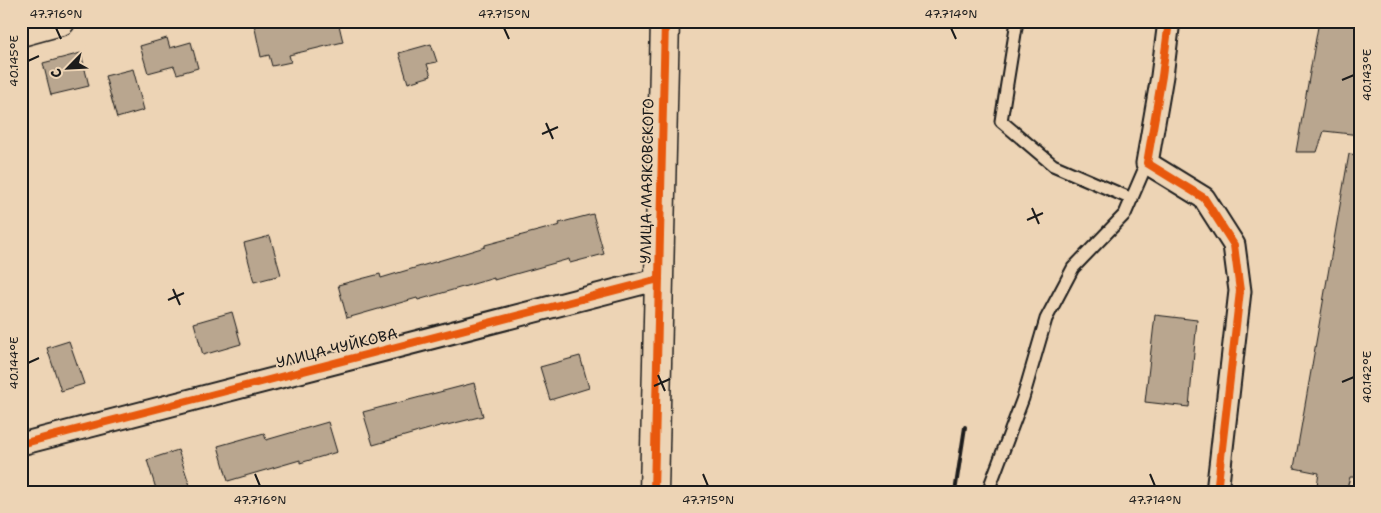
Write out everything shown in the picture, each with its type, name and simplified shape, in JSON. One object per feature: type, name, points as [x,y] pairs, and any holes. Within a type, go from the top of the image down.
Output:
[{"type":"street","points":[[21,32],[61,21]]},
{"type":"street","name":"УЛИЦА МАЯКОВСКОГО","points":[[654,492],[665,21]]},
{"type":"street","points":[[1169,21],[1162,76],[1147,162],[1204,198],[1234,246],[1240,291],[1217,492]]},
{"type":"street","name":"УЛИЦА ЧУЙКОВА","points":[[21,444],[659,280]]},
{"type":"lane","points":[[1017,21],[1001,121],[1053,166],[1132,199]]},
{"type":"lane","points":[[990,492],[991,484],[1023,398],[1046,319],[1073,268],[1125,214],[1147,162]]},
{"type":"building","points":[[266,21],[338,21],[343,42],[289,55],[291,62],[272,66],[269,55],[261,57],[254,24]]},
{"type":"building","points":[[1319,21],[1360,21],[1360,135],[1324,131],[1317,152],[1296,152]]},
{"type":"building","points":[[167,38],[170,48],[191,42],[198,68],[177,74],[174,66],[148,73],[140,46]]},
{"type":"building","points":[[431,44],[437,62],[427,64],[431,76],[408,83],[399,53]]},
{"type":"building","points":[[81,53],[89,86],[51,95],[43,63]]},
{"type":"building","points":[[133,69],[144,110],[117,118],[105,76]]},
{"type":"building","points":[[1349,154],[1360,155],[1360,477],[1350,477],[1346,492],[1316,492],[1319,473],[1294,468]]},
{"type":"building","points":[[593,214],[604,254],[570,263],[569,259],[347,318],[338,285],[380,274],[381,278],[485,247],[485,245]]},
{"type":"building","points":[[270,236],[281,275],[254,282],[244,243]]},
{"type":"building","points":[[232,312],[241,344],[203,355],[194,323]]},
{"type":"building","points":[[1155,315],[1197,320],[1189,407],[1145,402]]},
{"type":"building","points":[[69,341],[84,384],[61,391],[47,348]]},
{"type":"building","points":[[580,356],[589,388],[550,400],[540,367]]},
{"type":"building","points":[[474,383],[483,416],[373,445],[363,412]]},
{"type":"building","points":[[328,422],[337,452],[300,463],[300,460],[228,481],[218,446],[264,433],[266,440]]},
{"type":"building","points":[[178,450],[192,492],[157,492],[147,460]]},
{"type":"railway","points":[[955,492],[965,427]]},
{"type":"cycle path","points":[[654,492],[665,21]]},
{"type":"cycle path","points":[[1169,21],[1162,76],[1147,163],[1204,198],[1234,245],[1240,291],[1217,492]]},
{"type":"cycle path","points":[[21,444],[659,279]]}]
